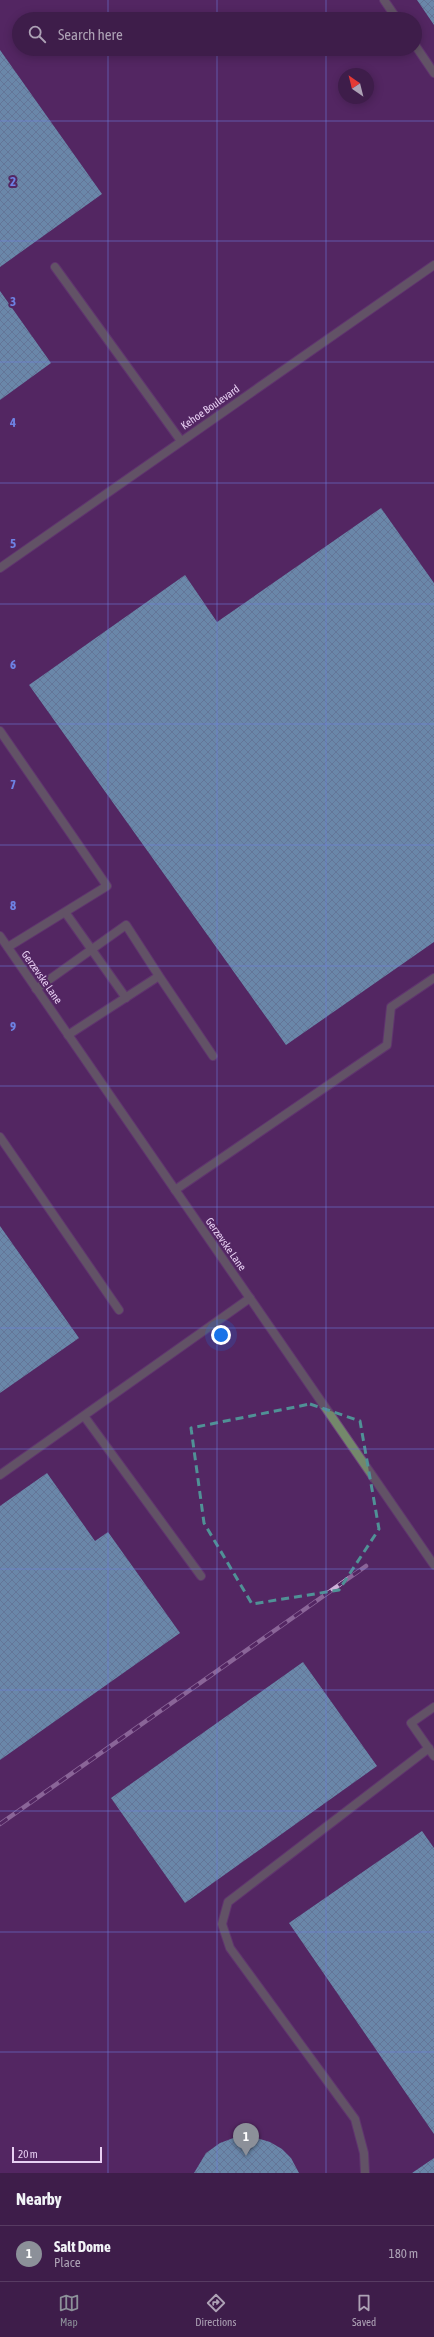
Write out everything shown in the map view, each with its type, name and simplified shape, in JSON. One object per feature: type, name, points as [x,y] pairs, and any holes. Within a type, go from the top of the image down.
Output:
[{"type":"street","points":[[384,0],[392,12]]},
{"type":"street","points":[[422,55],[434,73]]},
{"type":"street","name":"Kehoe Boulevard","points":[[0,568],[434,265]]},
{"type":"street","points":[[55,267],[181,441]]},
{"type":"street","points":[[0,731],[107,886],[8,947]]},
{"type":"street","points":[[65,912],[126,998]]},
{"type":"street","points":[[36,989],[126,925],[213,1056]]},
{"type":"street","name":"Gerzevske Lane","points":[[0,936],[434,1565]]},
{"type":"street","points":[[68,1035],[159,976]]},
{"type":"street","points":[[175,1190],[388,1045],[391,1007],[434,978]]},
{"type":"street","points":[[0,1137],[119,1310]]},
{"type":"street","points":[[0,1475],[250,1298]]},
{"type":"street","points":[[84,1416],[201,1576]]},
{"type":"street","points":[[434,1707],[411,1723],[434,1756]]},
{"type":"street","points":[[365,2173],[364,2153],[355,2119],[230,1948],[222,1924],[228,1902],[429,1748]]},
{"type":"highlighted area","points":[[310,1404],[360,1421],[379,1529],[339,1590],[252,1604],[204,1523],[191,1428]]},
{"type":"building","points":[[417,0],[434,0],[434,25]]},
{"type":"building","points":[[0,50],[102,194],[0,267]]},
{"type":"building","points":[[0,291],[51,363],[0,400]]},
{"type":"building","points":[[381,508],[434,583],[434,942],[286,1045],[29,685],[185,575],[217,622]]},
{"type":"building","points":[[0,1226],[79,1338],[0,1393]]},
{"type":"building","points":[[47,1473],[95,1541],[108,1532],[180,1633],[0,1760],[0,1506]]},
{"type":"building","points":[[303,1662],[377,1766],[185,1903],[111,1798]]},
{"type":"building","points":[[422,1831],[434,1848],[434,2134],[289,1923]]},
{"type":"building","points":[[236,2137],[253,2137],[270,2142],[282,2149],[291,2158],[299,2173],[194,2173],[206,2153],[220,2143]]},
{"type":"building","points":[[434,2158],[434,2173],[412,2173]]},
{"type":"railway","points":[[0,1824],[366,1566]]},
{"type":"place","name":"Salt Dome","points":[[246,2156]]}]
